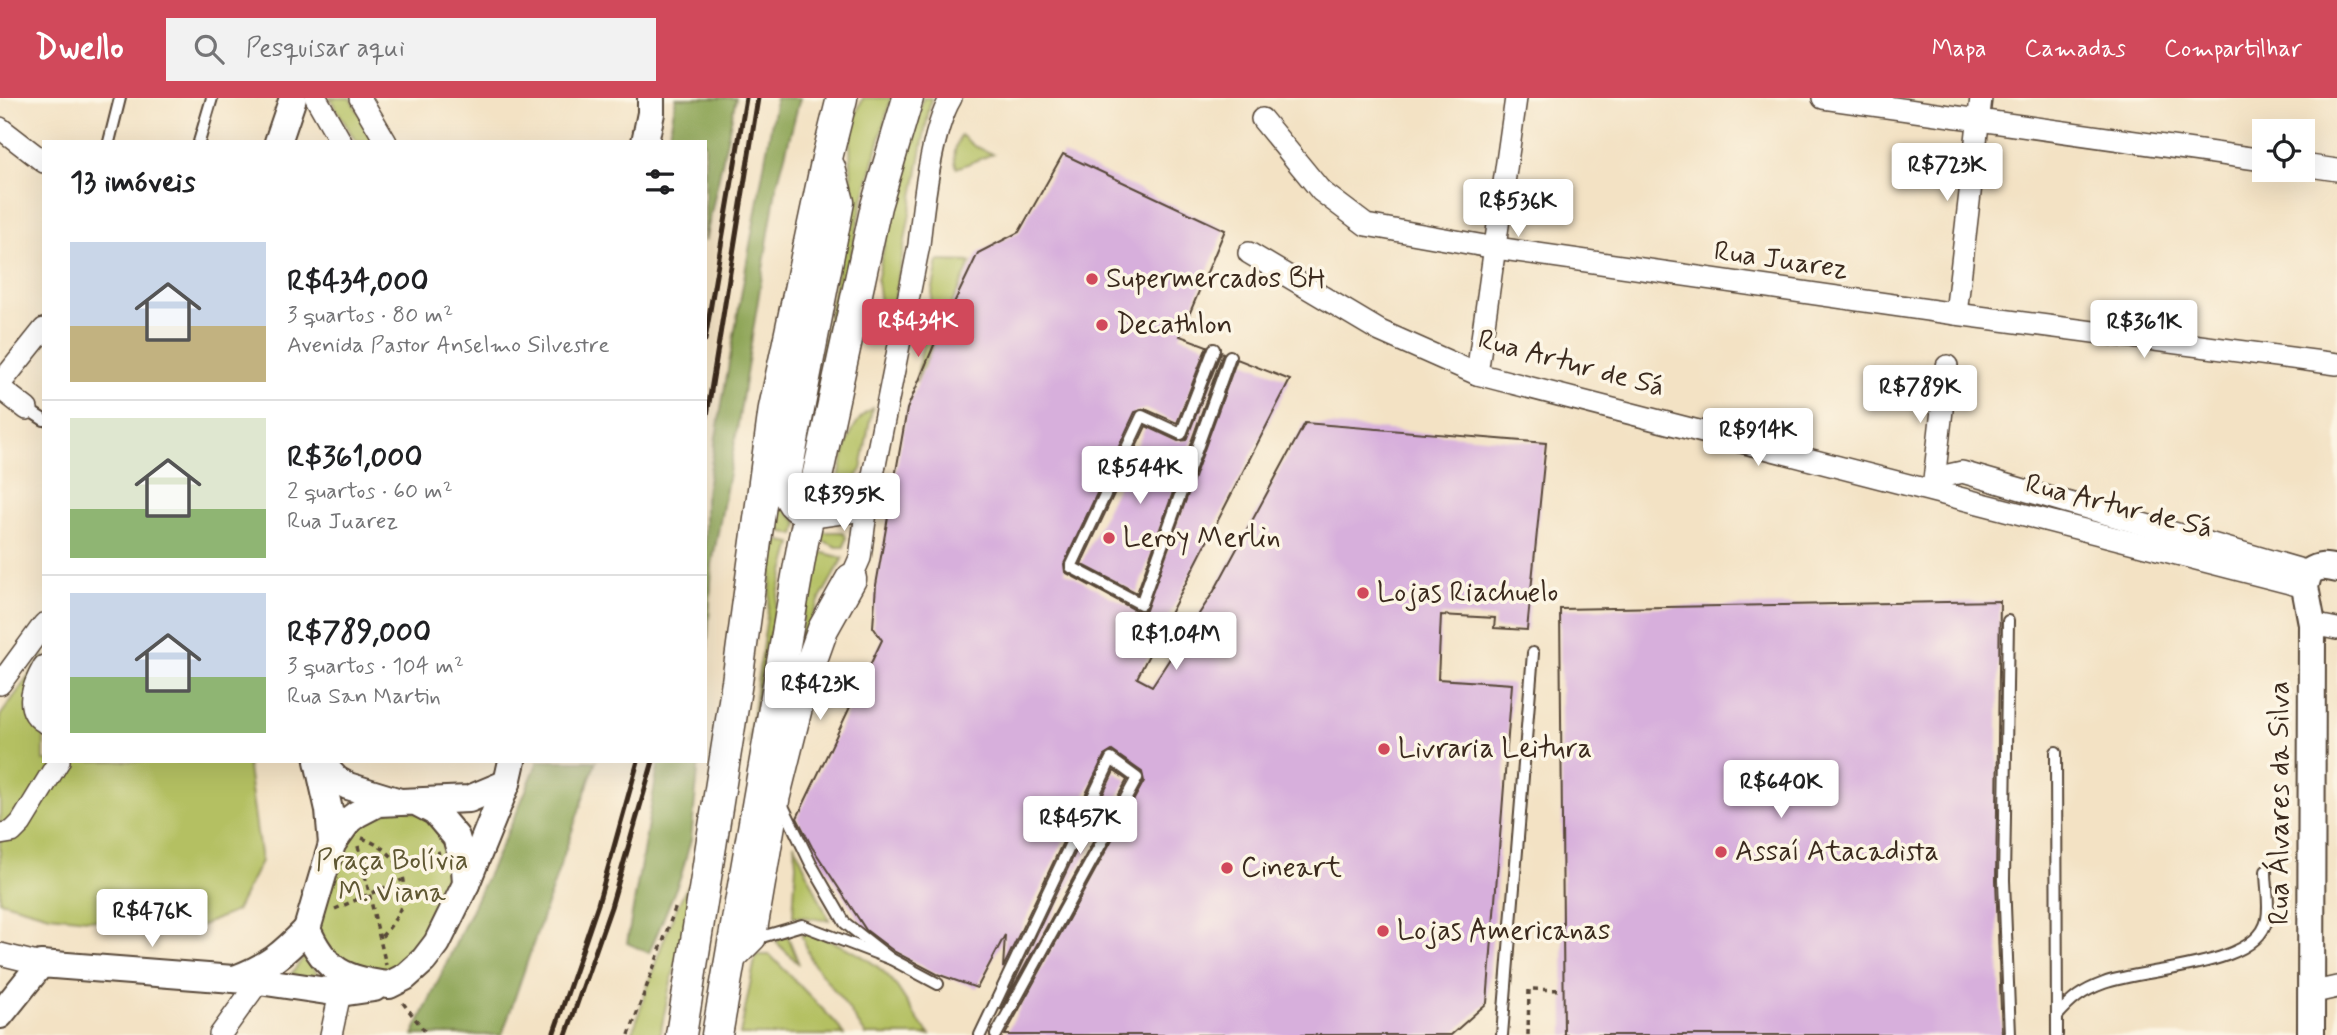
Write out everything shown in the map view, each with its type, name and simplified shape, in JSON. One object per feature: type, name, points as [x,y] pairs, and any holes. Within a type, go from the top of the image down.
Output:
[{"type":"main road","points":[[681,1035],[737,682],[774,408],[842,98]]},
{"type":"main road","points":[[717,1035],[803,542],[876,206],[908,98]]},
{"type":"main road","points":[[827,158],[839,202],[786,477],[788,495],[797,507],[811,513],[867,505]]},
{"type":"main road","points":[[767,756],[798,699],[823,629],[851,579]]},
{"type":"street","points":[[279,140],[293,98]]},
{"type":"street","points":[[316,98],[340,140]]},
{"type":"street","points":[[360,98],[385,140]]},
{"type":"street","points":[[645,140],[651,98]]},
{"type":"street","points":[[731,963],[755,939],[779,798],[803,701],[860,558],[867,505],[919,245],[922,206],[940,123],[951,98]]},
{"type":"street","points":[[1477,374],[1516,98]]},
{"type":"street","points":[[1823,98],[1979,108],[2252,158]]},
{"type":"street","points":[[1956,314],[1979,108]]},
{"type":"street","name":"Rua Juarez","points":[[1262,119],[1321,191],[1366,225],[1496,248],[1956,314],[2337,364]]},
{"type":"street","points":[[0,128],[42,160]]},
{"type":"street","points":[[2315,167],[2337,170]]},
{"type":"street","name":"Rua Artur de Sá","points":[[1249,253],[1380,331],[1477,374],[1934,488],[1944,476],[1962,472],[2307,579],[2322,565],[2337,569]]},
{"type":"street","points":[[35,414],[0,386],[42,332]]},
{"type":"street","points":[[1934,488],[1947,366]]},
{"type":"street","name":"Rua Álvares da Silva","points":[[2307,579],[2324,626],[2310,993],[2311,1035]]},
{"type":"street","points":[[0,684],[42,627]]},
{"type":"street","points":[[42,671],[30,698],[32,709],[42,720]]},
{"type":"street","points":[[0,834],[12,832],[21,823],[58,763]]},
{"type":"street","points":[[318,763],[329,810],[344,839]]},
{"type":"street","points":[[320,763],[337,780],[348,786],[435,812],[456,838],[465,868],[466,884]]},
{"type":"street","points":[[220,1035],[246,980],[287,950],[317,920],[349,820],[378,803],[470,799],[509,772]]},
{"type":"street","points":[[0,954],[41,964],[246,980],[340,993],[387,974],[414,970],[430,951],[466,884],[509,772]]},
{"type":"street","points":[[317,920],[323,959],[334,970],[369,983],[387,974]]},
{"type":"street","points":[[0,1015],[41,964]]},
{"type":"street","points":[[2310,993],[2337,987]]},
{"type":"street","points":[[331,1035],[340,993]]},
{"type":"lane","points":[[110,140],[120,98]]},
{"type":"lane","points":[[200,140],[212,98]]},
{"type":"lane","points":[[1214,349],[1181,434],[1142,416],[1071,567],[1140,604],[1230,356]]},
{"type":"lane","points":[[2008,621],[2004,880],[2010,1035]]},
{"type":"lane","points":[[1502,1035],[1533,653]]},
{"type":"lane","points":[[2056,752],[2057,1035]]},
{"type":"lane","points":[[980,1035],[1111,760],[1137,778],[996,1035]]},
{"type":"lane","points":[[779,798],[811,864],[845,923],[891,959]]},
{"type":"lane","points":[[2057,1016],[2076,995],[2106,982],[2219,958],[2251,944],[2267,921],[2266,871]]},
{"type":"lane","points":[[755,939],[802,925],[891,959],[938,985]]},
{"type":"path","points":[[344,839],[369,896],[387,974],[427,1034]]},
{"type":"path","points":[[371,841],[382,848],[400,867],[403,880],[404,900],[394,922],[380,938]]},
{"type":"path","points":[[400,867],[445,850]]},
{"type":"path","points":[[317,920],[403,880]]},
{"type":"path","points":[[629,1035],[678,901]]},
{"type":"path","points":[[1528,1035],[1529,989],[1564,990]]},
{"type":"green space","points":[[330,98],[350,98],[375,140],[355,140]]},
{"type":"green space","points":[[676,98],[736,98],[707,232],[707,140],[668,140]]},
{"type":"green space","points":[[776,98],[800,98],[776,189],[736,436],[712,564],[707,658],[707,488]]},
{"type":"green space","points":[[863,98],[891,98],[863,200],[800,490],[815,388],[852,196],[850,143],[855,116]]},
{"type":"green space","points":[[923,98],[931,98],[890,323],[881,312],[877,281],[892,206]]},
{"type":"green space","points":[[961,135],[974,146],[993,154],[957,168],[955,151]]},
{"type":"green space","points":[[938,261],[971,262],[916,382]]},
{"type":"green space","points":[[872,408],[861,470],[848,492],[843,493],[837,488],[847,444],[856,423]]},
{"type":"green space","points":[[779,503],[798,522],[795,535],[777,530]]},
{"type":"green space","points":[[822,532],[842,532],[846,537],[844,547],[821,540]]},
{"type":"green space","points":[[775,540],[792,543],[779,590],[748,745],[769,603]]},
{"type":"green space","points":[[820,552],[843,558],[810,622],[790,694],[810,576]]},
{"type":"green space","points":[[42,658],[42,763],[247,763],[261,861],[236,911],[191,930],[49,915],[0,901],[0,716]]},
{"type":"green space","points":[[537,763],[595,763],[502,1035],[413,1035]]},
{"type":"green space","points":[[659,763],[699,763],[691,839],[681,876],[649,953],[627,943]]},
{"type":"green space","name":"Praça Bolívia M. Viana","points":[[397,806],[429,817],[451,852],[453,877],[447,899],[429,934],[409,957],[390,969],[374,973],[346,968],[316,934],[322,899],[353,829]]},
{"type":"green space","points":[[794,844],[829,920],[793,916],[796,864]]},
{"type":"green space","points":[[693,881],[693,896],[660,1035],[632,1035],[668,928]]},
{"type":"green space","points":[[808,933],[848,949],[885,973],[930,1035],[866,1035],[812,962],[801,934]]},
{"type":"green space","points":[[787,934],[799,964],[776,942]]},
{"type":"green space","points":[[306,954],[315,971],[325,981],[290,976]]},
{"type":"green space","points":[[756,955],[770,955],[836,1023],[844,1035],[740,1035]]},
{"type":"building","points":[[1063,154],[1225,230],[1180,336],[1207,346],[1177,423],[1145,409],[1135,412],[1064,564],[1065,572],[1137,611],[1146,610],[1237,359],[1290,380],[1137,678],[1152,686],[1214,591],[1305,423],[1546,443],[1527,630],[1494,628],[1495,618],[1441,615],[1438,679],[1512,684],[1487,1003],[1451,1035],[1005,1035],[1144,781],[1142,772],[1112,751],[1104,756],[1003,968],[1005,935],[977,988],[937,974],[895,952],[866,930],[812,847],[797,818],[882,640],[873,627],[876,585],[907,409],[937,338],[978,253],[1019,232]]},
{"type":"building","points":[[1221,352],[1223,353],[1137,593],[1081,564],[1146,426],[1178,441],[1186,440]]},
{"type":"building","points":[[2000,601],[1996,880],[2002,1035],[1564,1035],[1560,609]]},
{"type":"building","points":[[1114,771],[1127,780],[1001,1010],[1001,1009]]},
{"type":"railway","points":[[707,328],[746,98]]},
{"type":"railway","points":[[707,416],[758,98]]},
{"type":"railway","points":[[553,1035],[598,904],[637,763]]},
{"type":"railway","points":[[566,1035],[611,907],[652,763]]},
{"type":"place","name":"Supermercados BH","points":[[1092,279]]},
{"type":"place","name":"Decathlon","points":[[1102,325]]},
{"type":"place","name":"Leroy Merlin","points":[[1109,538]]},
{"type":"place","name":"Lojas Riachuelo","points":[[1363,593]]},
{"type":"place","name":"Livraria Leitura","points":[[1384,749]]},
{"type":"place","name":"Assaí Atacadista","points":[[1721,852]]},
{"type":"place","name":"Cineart","points":[[1227,868]]},
{"type":"place","name":"Lojas Americanas","points":[[1383,931]]}]
